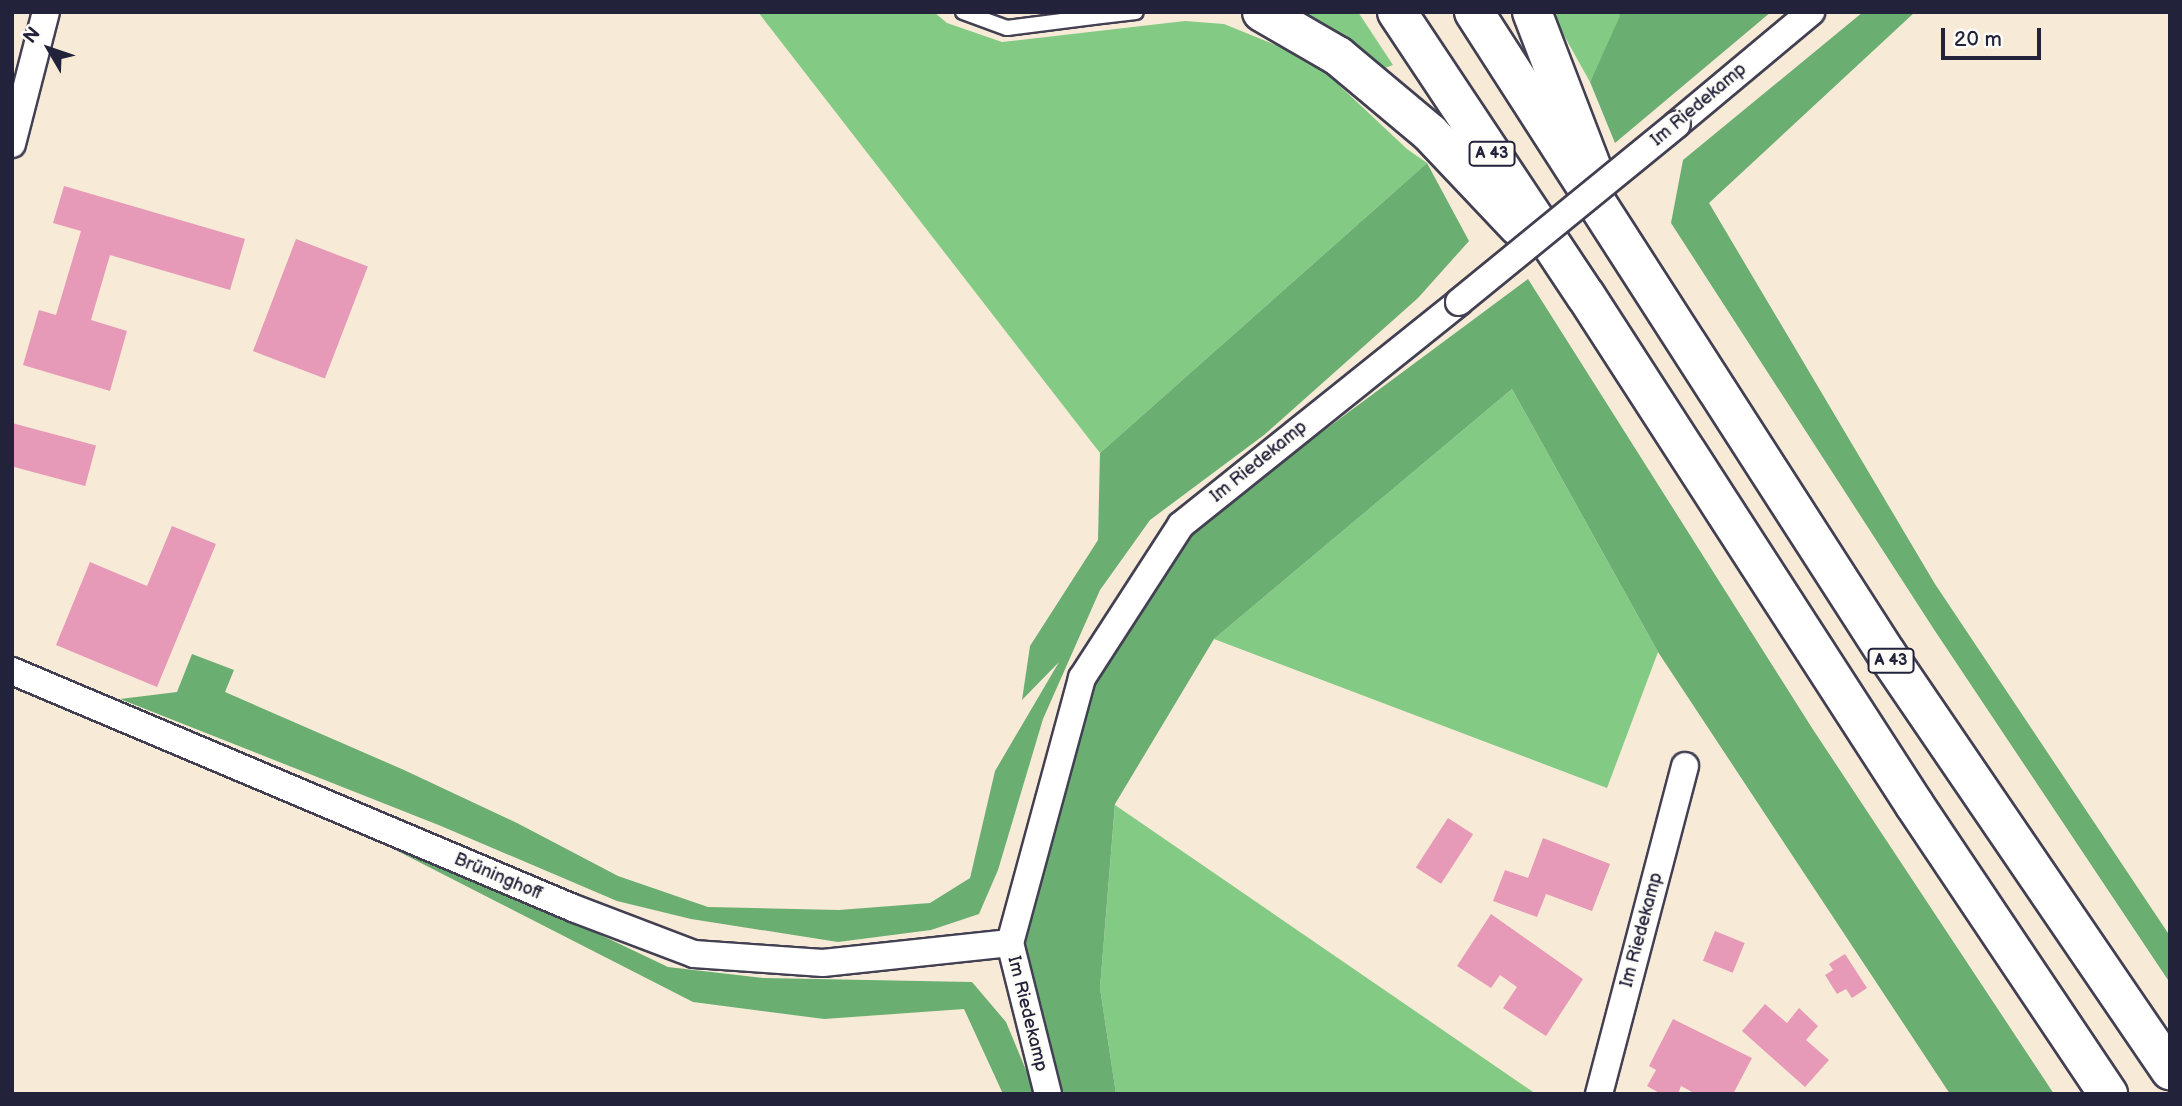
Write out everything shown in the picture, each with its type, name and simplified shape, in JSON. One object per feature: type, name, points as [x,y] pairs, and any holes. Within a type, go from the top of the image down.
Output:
[{"type":"highway","points":[[1262,12],[1338,56],[1430,133],[1586,296]]},
{"type":"highway","name":"A 43","points":[[1398,12],[1586,296],[1914,804],[2108,1094]]},
{"type":"highway","name":"A 43","points":[[1474,12],[1621,245],[1886,653],[2170,1070]]},
{"type":"highway","points":[[1532,12],[1621,245]]},
{"type":"street","points":[[12,144],[46,12]]},
{"type":"street","name":"Im Riedekamp","points":[[1048,1094],[1010,943],[1082,678],[1181,525],[1459,302],[1811,12]]},
{"type":"street","name":"Brüninghoff","points":[[12,671],[573,908],[694,954],[823,963],[1010,943]]},
{"type":"street","name":"Im Riedekamp","points":[[1599,1094],[1685,766]]},
{"type":"lane","points":[[963,12],[1007,28],[1091,15],[1136,12]]},
{"type":"green space","points":[[758,12],[934,12],[947,23],[1002,42],[1185,21],[1224,24],[1300,55],[1325,72],[1407,149],[1427,163],[1100,453]]},
{"type":"green space","points":[[1305,12],[1358,12],[1393,65],[1385,68]]},
{"type":"green space","points":[[1551,12],[1619,12],[1621,16],[1590,82]]},
{"type":"green space","points":[[1619,12],[1771,12],[1615,143],[1590,82],[1620,16]]},
{"type":"green space","points":[[1863,12],[1915,12],[1709,203],[1935,584],[2170,936],[2170,983],[1935,631],[1671,223],[1683,160]]},
{"type":"green space","points":[[1427,163],[1469,241],[1418,298],[1264,435],[1150,520],[1100,590],[1043,719],[998,870],[979,914],[931,930],[838,942],[691,919],[617,901],[441,826],[120,699],[177,692],[192,654],[234,670],[225,692],[404,770],[517,823],[618,876],[708,907],[839,910],[930,903],[970,878],[995,771],[1059,662],[1022,700],[1030,646],[1098,540],[1100,453]]},
{"type":"green space","points":[[1528,279],[1812,728],[2054,1094],[1950,1094],[1658,652],[1512,389],[1214,639],[1115,804],[1100,988],[1116,1094],[1055,1094],[1015,943],[1089,685],[1187,532]]},
{"type":"green space","points":[[1512,389],[1658,652],[1607,788],[1214,639]]},
{"type":"green space","points":[[1115,805],[1536,1094],[1116,1094],[1100,988]]},
{"type":"green space","points":[[370,825],[668,967],[763,978],[972,982],[1006,1022],[1036,1094],[1003,1094],[964,1009],[824,1019],[693,1002],[372,838]]},
{"type":"building","points":[[64,186],[245,239],[230,290],[110,255],[91,320],[127,331],[110,391],[23,365],[39,310],[56,315],[81,231],[53,223]]},
{"type":"building","points":[[296,239],[368,267],[325,379],[253,351]]},
{"type":"building","points":[[12,423],[96,446],[85,486],[12,466]]},
{"type":"building","points":[[172,526],[216,544],[157,687],[56,645],[90,562],[147,586]]},
{"type":"building","points":[[1448,818],[1473,834],[1441,884],[1416,867]]},
{"type":"building","points":[[1543,838],[1610,864],[1592,911],[1546,894],[1537,917],[1493,901],[1505,870],[1528,878]]},
{"type":"building","points":[[1491,914],[1583,979],[1546,1036],[1503,1008],[1517,987],[1500,975],[1491,988],[1457,966]]},
{"type":"building","points":[[1715,931],[1745,943],[1733,973],[1703,961]]},
{"type":"building","points":[[1845,954],[1867,988],[1852,998],[1846,989],[1837,994],[1825,975],[1833,970],[1829,964]]},
{"type":"building","points":[[1765,1004],[1787,1023],[1799,1008],[1818,1026],[1806,1040],[1829,1060],[1805,1087],[1742,1031]]},
{"type":"building","points":[[1673,1019],[1752,1058],[1733,1094],[1696,1094],[1681,1086],[1678,1094],[1661,1094],[1647,1086],[1656,1070],[1649,1066]]}]
